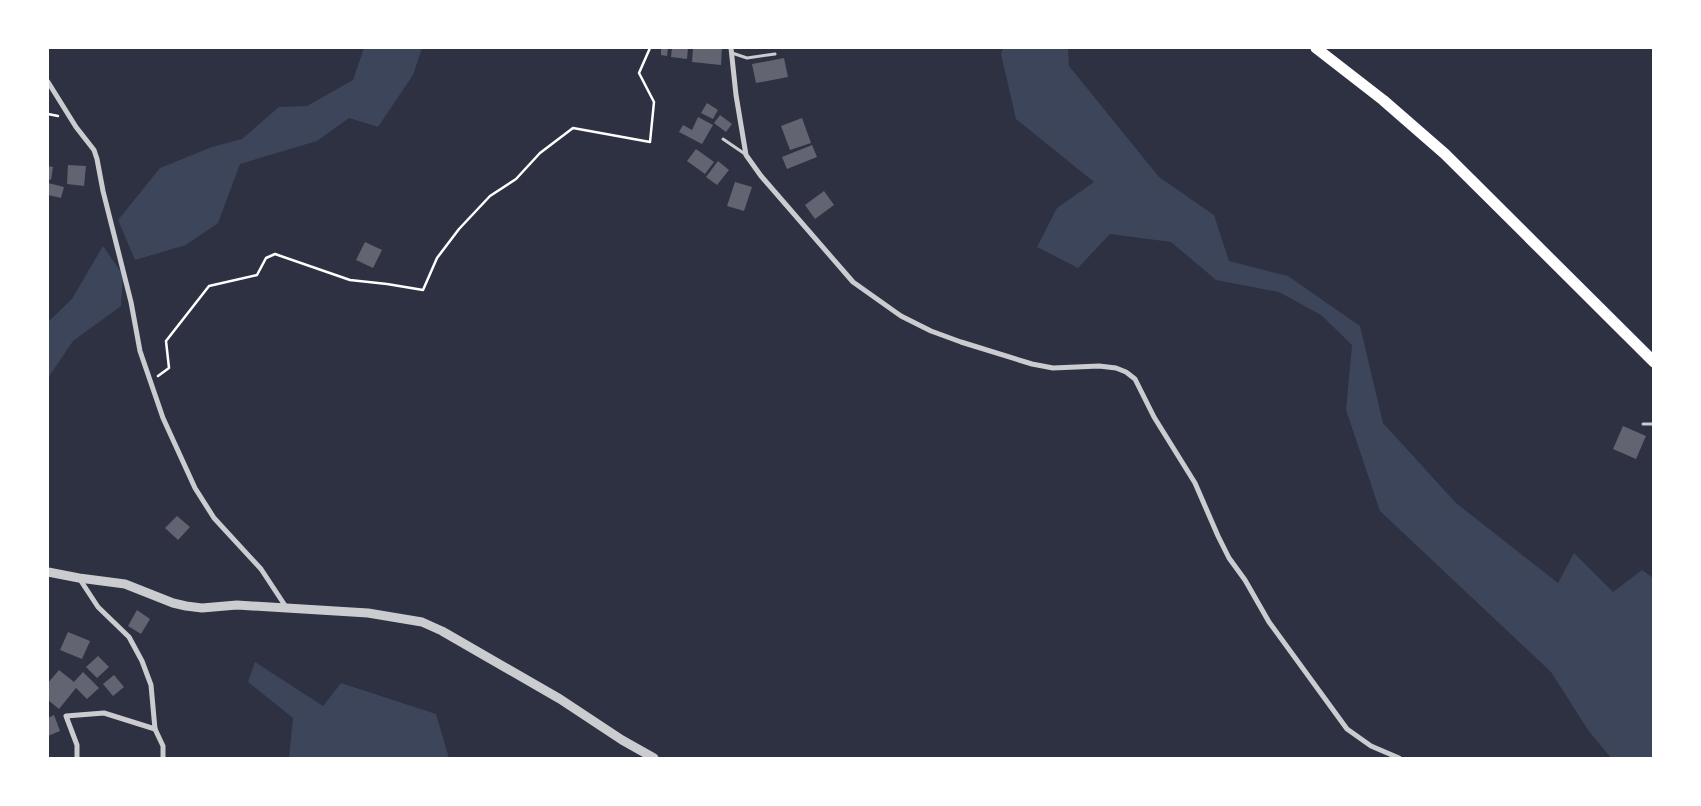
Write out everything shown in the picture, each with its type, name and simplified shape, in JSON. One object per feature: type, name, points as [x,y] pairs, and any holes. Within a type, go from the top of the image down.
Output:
[{"type":"main road","points":[[1316,48],[1383,100],[1445,154],[1654,362]]},
{"type":"street","points":[[731,50],[746,155],[761,176],[853,282],[901,316],[931,331],[961,342],[1032,364],[1054,368],[1099,366],[1116,368],[1126,372],[1135,379],[1154,417],[1195,483],[1229,558],[1245,580],[1268,622],[1347,729],[1371,746],[1399,758]]},
{"type":"street","points":[[48,82],[76,127],[94,150],[131,302],[140,350],[163,418],[195,488],[214,518],[261,570],[286,608]]},
{"type":"street","points":[[48,572],[125,584],[173,603],[186,606],[202,608],[237,605],[368,613],[422,622],[442,631],[560,699],[622,740],[654,758]]},
{"type":"street","points":[[78,578],[98,607],[121,628],[134,644],[151,685],[155,729],[163,746],[163,758]]},
{"type":"street","points":[[77,758],[77,744],[66,716],[104,713],[155,729]]},
{"type":"lane","points":[[731,50],[747,58],[776,54]]},
{"type":"lane","points":[[723,140],[746,155]]},
{"type":"lane","points":[[1642,424],[1654,424]]},
{"type":"path","points":[[150,381],[168,368],[166,341],[209,286],[257,275],[266,258],[275,254],[350,280],[423,290],[437,258],[459,229],[490,196],[516,180],[540,153],[573,128],[650,142],[654,102],[639,73],[650,48]]},
{"type":"shaded area","points":[[364,48],[422,48],[413,75],[378,127],[349,118],[317,141],[240,164],[218,223],[186,245],[135,260],[118,220],[160,168],[212,147],[242,139],[279,107],[307,106],[353,80]]},
{"type":"shaded area","points":[[1003,48],[1068,48],[1069,66],[1159,177],[1214,215],[1229,261],[1288,276],[1360,326],[1383,423],[1456,503],[1558,583],[1574,553],[1613,592],[1642,570],[1653,578],[1653,758],[1611,758],[1588,730],[1551,672],[1380,511],[1346,410],[1352,345],[1321,315],[1279,292],[1216,280],[1171,242],[1110,234],[1078,268],[1037,247],[1057,208],[1094,182],[1016,119],[1001,54]]},
{"type":"shaded area","points":[[103,246],[123,275],[121,306],[73,341],[48,378],[48,322],[72,299]]},
{"type":"shaded area","points":[[255,662],[323,706],[341,683],[436,714],[449,758],[289,758],[293,718],[248,682]]},
{"type":"building","points":[[661,48],[668,48],[667,56],[661,55]]},
{"type":"building","points":[[672,48],[688,48],[687,59],[671,57]]},
{"type":"building","points":[[693,48],[722,48],[721,65],[692,62]]},
{"type":"building","points":[[784,58],[788,77],[756,83],[752,64]]},
{"type":"building","points":[[707,103],[718,110],[713,119],[701,113]]},
{"type":"building","points":[[720,115],[732,124],[726,132],[714,123]]},
{"type":"building","points":[[698,117],[713,125],[702,144],[679,132],[683,125],[692,130]]},
{"type":"building","points":[[802,118],[811,143],[790,150],[781,126]]},
{"type":"building","points":[[812,145],[817,157],[787,169],[782,157]]},
{"type":"building","points":[[696,149],[714,162],[705,174],[687,161]]},
{"type":"building","points":[[718,161],[729,170],[717,185],[706,177]]},
{"type":"building","points":[[68,165],[86,166],[84,186],[67,184]]},
{"type":"building","points":[[48,166],[53,167],[51,180],[48,179]]},
{"type":"building","points":[[735,182],[752,187],[744,211],[727,206]]},
{"type":"building","points":[[48,183],[64,187],[61,198],[48,195]]},
{"type":"building","points":[[824,191],[834,205],[815,219],[805,205]]},
{"type":"building","points":[[365,242],[382,250],[373,268],[356,260]]},
{"type":"building","points":[[1623,426],[1646,436],[1636,459],[1613,449]]},
{"type":"building","points":[[177,516],[190,527],[178,540],[165,528]]},
{"type":"building","points":[[137,610],[150,619],[141,634],[128,626]]},
{"type":"building","points":[[68,632],[90,641],[82,659],[60,650]]},
{"type":"building","points":[[98,656],[109,667],[97,678],[86,667]]},
{"type":"building","points":[[59,670],[74,682],[83,672],[99,688],[87,699],[76,688],[59,709],[48,700],[48,683]]},
{"type":"building","points":[[114,675],[124,687],[113,696],[103,684]]},
{"type":"building","points":[[54,715],[60,731],[48,736],[48,718]]}]
